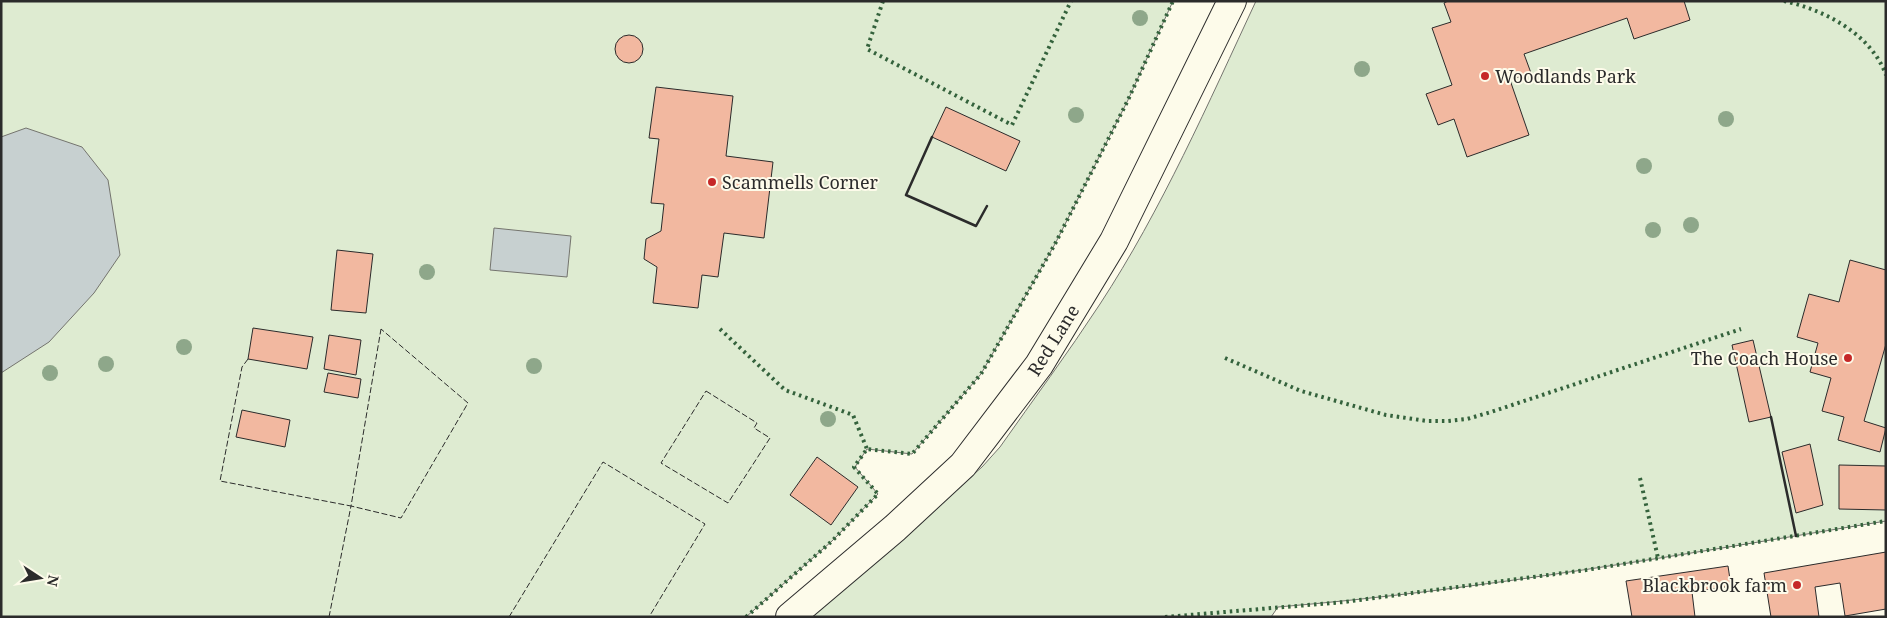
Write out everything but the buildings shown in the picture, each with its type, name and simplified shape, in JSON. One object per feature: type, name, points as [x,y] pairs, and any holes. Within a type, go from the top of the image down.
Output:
[{"type":"street","name":"Red Lane","points":[[790,617],[895,528],[963,465],[1039,365],[1114,241],[1232,1]]},
{"type":"green space","points":[[1,1],[1173,1],[1128,100],[1055,244],[981,374],[912,454],[867,449],[855,467],[878,494],[832,541],[746,617],[1,617]]},
{"type":"green space","points":[[1256,1],[1886,1],[1886,521],[1507,581],[1354,600],[1278,607],[1271,617],[811,617],[982,467],[1000,447],[1088,322],[1144,232],[1183,156]]},
{"type":"shaded area","points":[[26,128],[82,147],[108,180],[120,255],[94,293],[49,342],[1,373],[1,137]]},
{"type":"shaded area","points":[[494,228],[571,236],[567,277],[490,270]]},
{"type":"hedge","points":[[883,1],[867,49],[1012,125],[1071,1]]},
{"type":"hedge","points":[[746,617],[832,541],[878,494],[854,467],[867,449],[912,454],[981,374],[1055,244],[1128,100],[1173,1]]},
{"type":"hedge","points":[[1784,1],[1815,11],[1845,26],[1870,47],[1886,75]]},
{"type":"hedge","points":[[720,329],[785,390],[853,415],[867,449]]},
{"type":"hedge","points":[[1225,358],[1301,391],[1386,415],[1427,421],[1448,421],[1467,419],[1491,412],[1741,329]]},
{"type":"hedge","points":[[1640,478],[1658,558]]},
{"type":"hedge","points":[[1165,617],[1344,602],[1586,570],[1886,521]]},
{"type":"fence","points":[[248,359],[242,367],[220,481],[351,506],[381,329]]},
{"type":"fence","points":[[329,617],[351,506],[401,518],[468,403],[381,329]]},
{"type":"fence","points":[[706,391],[757,423],[754,428],[770,438],[728,503],[661,463],[706,391]]},
{"type":"fence","points":[[509,617],[603,462],[705,524],[649,617]]},
{"type":"wall","points":[[932,137],[906,195],[976,226],[987,206]]},
{"type":"wall","points":[[1771,417],[1796,536]]},
{"type":"place","name":"Woodlands Park","points":[[1485,76]]},
{"type":"place","name":"Scammells Corner","points":[[712,182]]},
{"type":"place","name":"The Coach House","points":[[1848,358]]},
{"type":"place","name":"Blackbrook farm","points":[[1797,585]]}]
